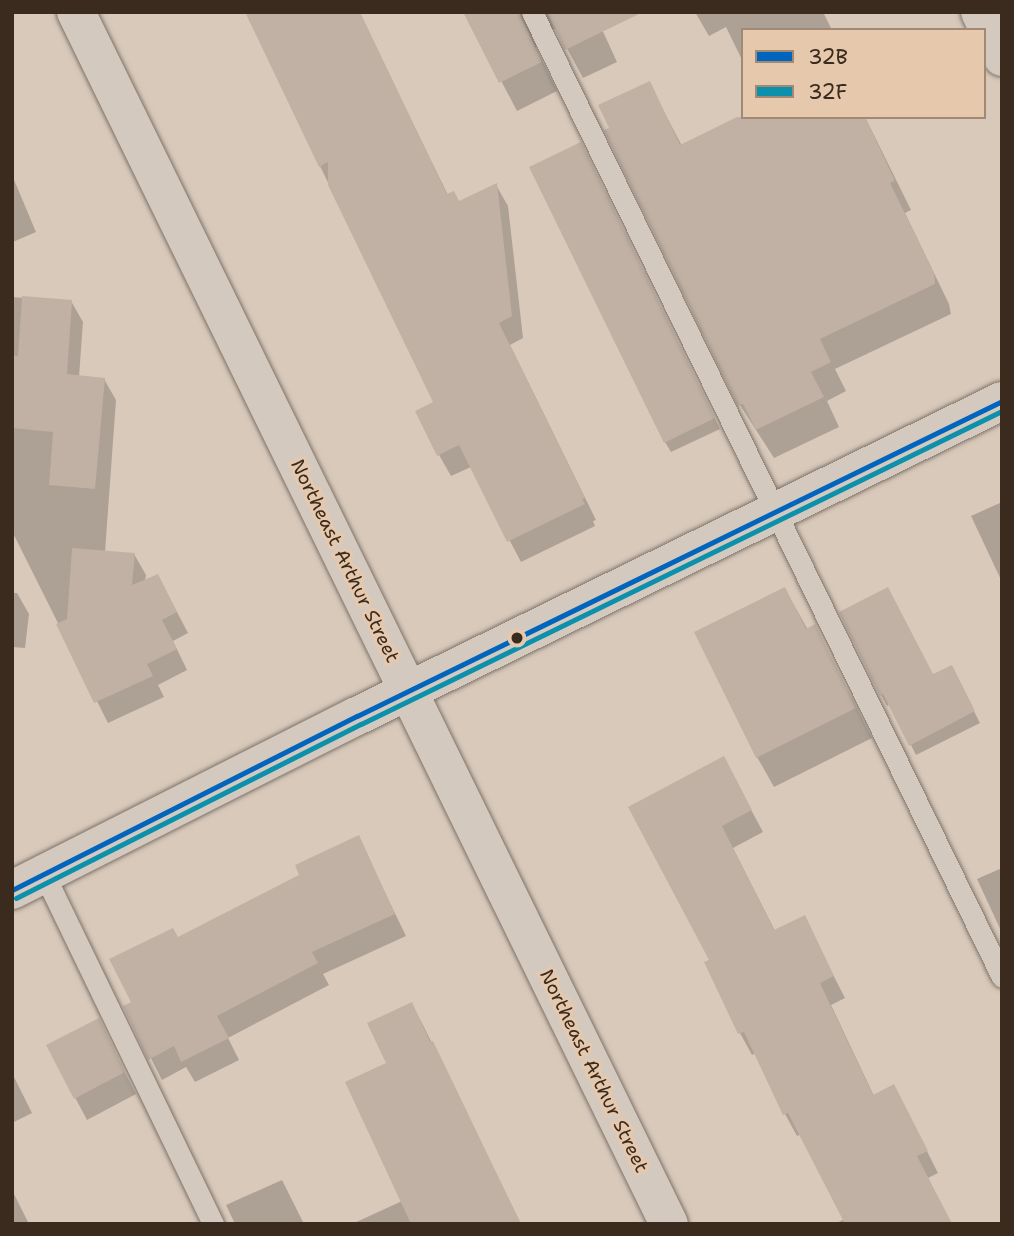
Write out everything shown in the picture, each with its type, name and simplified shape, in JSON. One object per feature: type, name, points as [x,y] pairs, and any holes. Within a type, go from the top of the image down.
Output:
[{"type":"street","name":"Northeast Arthur Street","points":[[76,12],[669,1224]]},
{"type":"street","points":[[980,12],[1002,57]]},
{"type":"street","points":[[28,882],[1002,401]]},
{"type":"lane","points":[[532,12],[1002,977]]},
{"type":"lane","points":[[28,882],[213,1224]]},
{"type":"building","points":[[245,12],[360,12],[447,194],[454,191],[459,201],[497,183],[512,316],[499,323],[585,498],[582,499],[585,504],[507,542],[459,445],[437,456],[415,411],[433,402],[328,185],[328,162],[319,167]]},
{"type":"building","points":[[463,12],[519,12],[542,62],[499,83]]},
{"type":"building","points":[[547,12],[643,12],[565,50]]},
{"type":"building","points":[[650,81],[680,145],[737,117],[866,119],[895,181],[890,183],[934,273],[935,284],[820,339],[831,362],[811,372],[824,397],[756,430],[743,404],[738,406],[604,130],[609,128],[598,105]]},
{"type":"building","points":[[581,142],[715,418],[664,443],[529,167]]},
{"type":"building","points":[[22,296],[72,300],[67,374],[105,378],[95,489],[49,485],[53,432],[12,428],[12,355],[18,356]]},
{"type":"building","points":[[72,548],[135,553],[132,585],[158,574],[177,612],[162,620],[177,649],[147,664],[153,676],[94,703],[56,624],[67,619]]},
{"type":"building","points":[[785,587],[806,629],[815,624],[856,708],[756,758],[694,632]]},
{"type":"building","points":[[888,587],[933,674],[952,665],[975,711],[909,746],[883,694],[880,696],[839,612]]},
{"type":"building","points":[[724,756],[752,810],[722,826],[774,930],[805,915],[834,976],[820,983],[873,1095],[894,1084],[928,1151],[917,1156],[952,1224],[845,1224],[788,1113],[783,1115],[744,1032],[738,1034],[704,962],[709,960],[628,807]]},
{"type":"building","points":[[359,835],[395,914],[312,952],[318,963],[217,1016],[229,1038],[181,1062],[174,1046],[148,1060],[123,1006],[131,1002],[109,959],[173,928],[178,937],[299,875],[295,865]]},
{"type":"building","points":[[412,1002],[521,1224],[411,1224],[345,1082],[386,1063],[367,1023]]},
{"type":"building","points":[[99,1018],[125,1072],[74,1099],[46,1045]]},
{"type":"transit line","name":"32B","points":[[12,890],[357,716],[1002,401]]},
{"type":"transit line","name":"32F","points":[[16,898],[361,724],[1002,411]]}]
